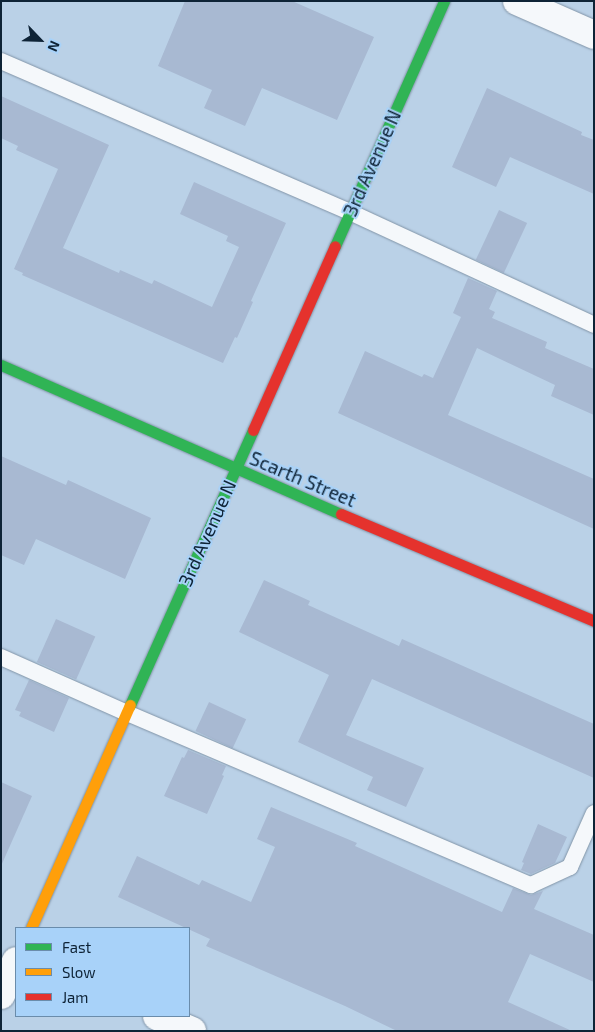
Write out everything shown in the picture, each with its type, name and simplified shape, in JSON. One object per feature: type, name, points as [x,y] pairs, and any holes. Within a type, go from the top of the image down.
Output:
[{"type":"street","name":"3rd Avenue N","points":[[31,927],[444,1]]},
{"type":"street","points":[[517,1],[594,35]]},
{"type":"street","name":"Scarth Street","points":[[1,365],[235,469],[594,621]]},
{"type":"street","points":[[1,949],[15,956]]},
{"type":"street","points":[[1,995],[15,963]]},
{"type":"street","points":[[159,1017],[192,1031]]},
{"type":"lane","points":[[1,61],[350,212],[594,325]]},
{"type":"lane","points":[[1,657],[127,713],[531,885],[570,867],[594,813]]},
{"type":"building","points":[[185,1],[292,1],[374,37],[337,120],[262,88],[245,126],[204,108],[212,90],[158,66]]},
{"type":"building","points":[[487,88],[582,132],[581,135],[594,140],[594,194],[510,157],[496,187],[452,167]]},
{"type":"building","points":[[1,96],[109,145],[63,248],[119,273],[120,270],[152,284],[154,280],[212,307],[239,247],[226,241],[228,236],[180,214],[194,182],[286,223],[251,301],[253,302],[237,338],[235,337],[223,363],[22,275],[23,273],[14,269],[58,169],[16,150],[18,146],[1,138]]},
{"type":"building","points":[[499,210],[527,223],[504,273],[476,260]]},
{"type":"building","points":[[468,278],[497,291],[489,309],[495,312],[492,318],[547,342],[545,348],[594,369],[594,415],[551,396],[555,385],[477,348],[448,415],[594,479],[594,529],[338,413],[365,351],[422,377],[424,374],[433,378],[461,317],[453,313]]},
{"type":"building","points":[[1,456],[66,485],[68,480],[151,518],[125,579],[36,539],[24,565],[1,555]]},
{"type":"building","points":[[264,580],[310,601],[308,605],[399,646],[402,639],[594,724],[594,778],[372,679],[346,735],[424,768],[406,807],[367,790],[373,777],[298,742],[329,675],[239,632]]},
{"type":"building","points":[[56,619],[95,636],[76,679],[37,662]]},
{"type":"building","points":[[29,680],[69,698],[54,732],[19,716],[21,712],[15,710]]},
{"type":"building","points":[[209,702],[246,719],[233,748],[195,731]]},
{"type":"building","points":[[188,750],[226,766],[222,775],[224,776],[207,814],[164,796],[182,757],[184,758]]},
{"type":"building","points":[[1,782],[32,796],[1,866]]},
{"type":"building","points":[[271,807],[357,843],[355,846],[502,912],[513,888],[531,895],[543,891],[534,909],[594,935],[594,982],[530,954],[508,1002],[572,1031],[397,1031],[345,1006],[206,946],[210,939],[190,930],[190,927],[184,927],[118,897],[137,856],[199,885],[202,880],[251,902],[275,847],[257,839]]},
{"type":"building","points":[[538,824],[567,837],[555,863],[531,874],[521,870],[524,863],[522,862]]},
{"type":"traffic: fast","points":[[335,246],[444,1]]},
{"type":"traffic: fast","points":[[1,365],[341,514]]},
{"type":"traffic: fast","points":[[130,705],[253,430]]},
{"type":"traffic: slow","points":[[31,927],[130,705]]},
{"type":"traffic: jam","points":[[253,430],[335,246]]},
{"type":"traffic: jam","points":[[341,514],[594,621]]}]
